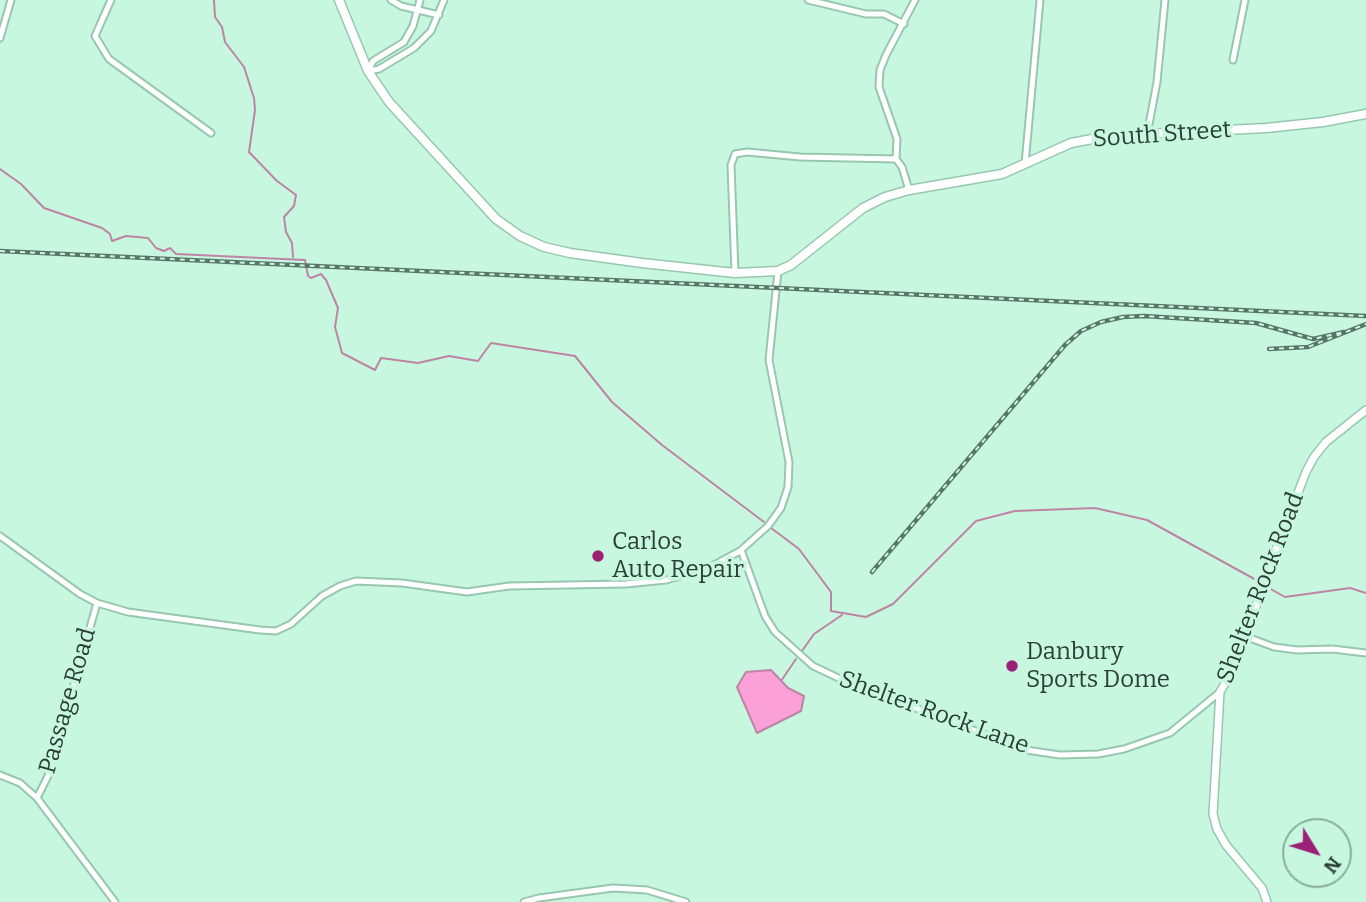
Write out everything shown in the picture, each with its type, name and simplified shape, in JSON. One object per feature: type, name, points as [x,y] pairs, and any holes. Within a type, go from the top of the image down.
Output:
[{"type":"main road","points":[[339,0],[368,71],[401,118],[496,219],[520,236],[544,247],[570,253],[735,273],[778,271]]},
{"type":"main road","name":"South Street","points":[[778,271],[791,265],[863,208],[885,197],[909,190],[979,179],[1026,165],[1071,143],[1108,136],[1265,128],[1366,114]]},
{"type":"street","points":[[0,38],[11,0]]},
{"type":"street","points":[[111,0],[95,36],[109,59],[211,133]]},
{"type":"street","points":[[391,0],[401,6],[439,15]]},
{"type":"street","points":[[368,71],[373,61],[404,42],[413,26],[419,0]]},
{"type":"street","points":[[368,71],[379,69],[414,48],[431,31],[444,0]]},
{"type":"street","points":[[808,0],[866,14],[884,14],[904,24]]},
{"type":"street","points":[[909,190],[902,167],[896,159],[897,139],[879,87],[880,71],[886,55],[915,0]]},
{"type":"street","points":[[1026,165],[1040,0]]},
{"type":"street","points":[[1147,135],[1157,82],[1165,0]]},
{"type":"street","points":[[1233,60],[1245,0]]},
{"type":"street","points":[[735,273],[730,165],[735,154],[747,152],[800,157],[896,159]]},
{"type":"street","points":[[0,536],[97,603],[128,612],[276,631],[291,624],[322,596],[356,581],[381,581],[467,592],[485,588],[626,584],[666,580],[716,564],[741,550],[768,526],[780,508],[788,487],[789,462],[769,360],[778,271]]},
{"type":"street","name":"Shelter Rock Road","points":[[1267,902],[1262,888],[1226,845],[1217,829],[1213,814],[1220,692],[1236,666],[1263,583],[1310,464],[1326,442],[1366,410]]},
{"type":"street","name":"Shelter Rock Lane","points":[[741,550],[765,616],[775,632],[813,666],[847,682],[1026,750],[1060,755],[1098,754],[1124,749],[1170,733],[1220,692]]},
{"type":"street","name":"Passage Road","points":[[37,798],[48,776],[97,603]]},
{"type":"street","points":[[1247,637],[1286,648],[1366,653]]},
{"type":"street","points":[[0,775],[20,783],[37,798],[115,902]]},
{"type":"street","points":[[524,902],[613,888],[647,890],[686,902]]},
{"type":"shaded area","points":[[771,670],[788,688],[804,696],[801,711],[757,733],[737,687],[746,672]]},
{"type":"waterway","points":[[214,0],[215,17],[222,27],[225,42],[244,67],[254,98],[255,110],[249,152],[277,181],[296,195],[294,206],[284,217],[293,257]]},
{"type":"waterway","points":[[0,169],[21,184],[44,208],[102,228],[110,234],[112,241],[126,236],[148,238],[156,248],[164,251],[170,248],[176,254],[305,260],[308,276],[311,278],[321,274],[338,308],[335,327],[342,353],[375,370],[381,358],[418,363],[449,356],[478,361],[491,343],[575,356],[612,402],[662,445],[764,522]]},
{"type":"waterway","points":[[771,528],[799,549],[831,592],[831,611],[866,617],[893,604],[976,521],[1015,511],[1095,508],[1147,520],[1258,581]]},
{"type":"waterway","points":[[1267,587],[1285,597],[1350,588],[1366,593]]},
{"type":"waterway","points":[[802,651],[814,634],[842,615]]},
{"type":"waterway","points":[[781,681],[796,659]]},
{"type":"railway","points":[[0,251],[1366,316]]},
{"type":"railway","points":[[872,572],[1065,345],[1081,331],[1101,322],[1144,316],[1256,323],[1313,339],[1344,332]]},
{"type":"railway","points":[[1269,349],[1308,347],[1366,324]]},
{"type":"place","name":"Carlos Auto Repair","points":[[598,556]]},
{"type":"place","name":"Danbury Sports Dome","points":[[1012,666]]}]
